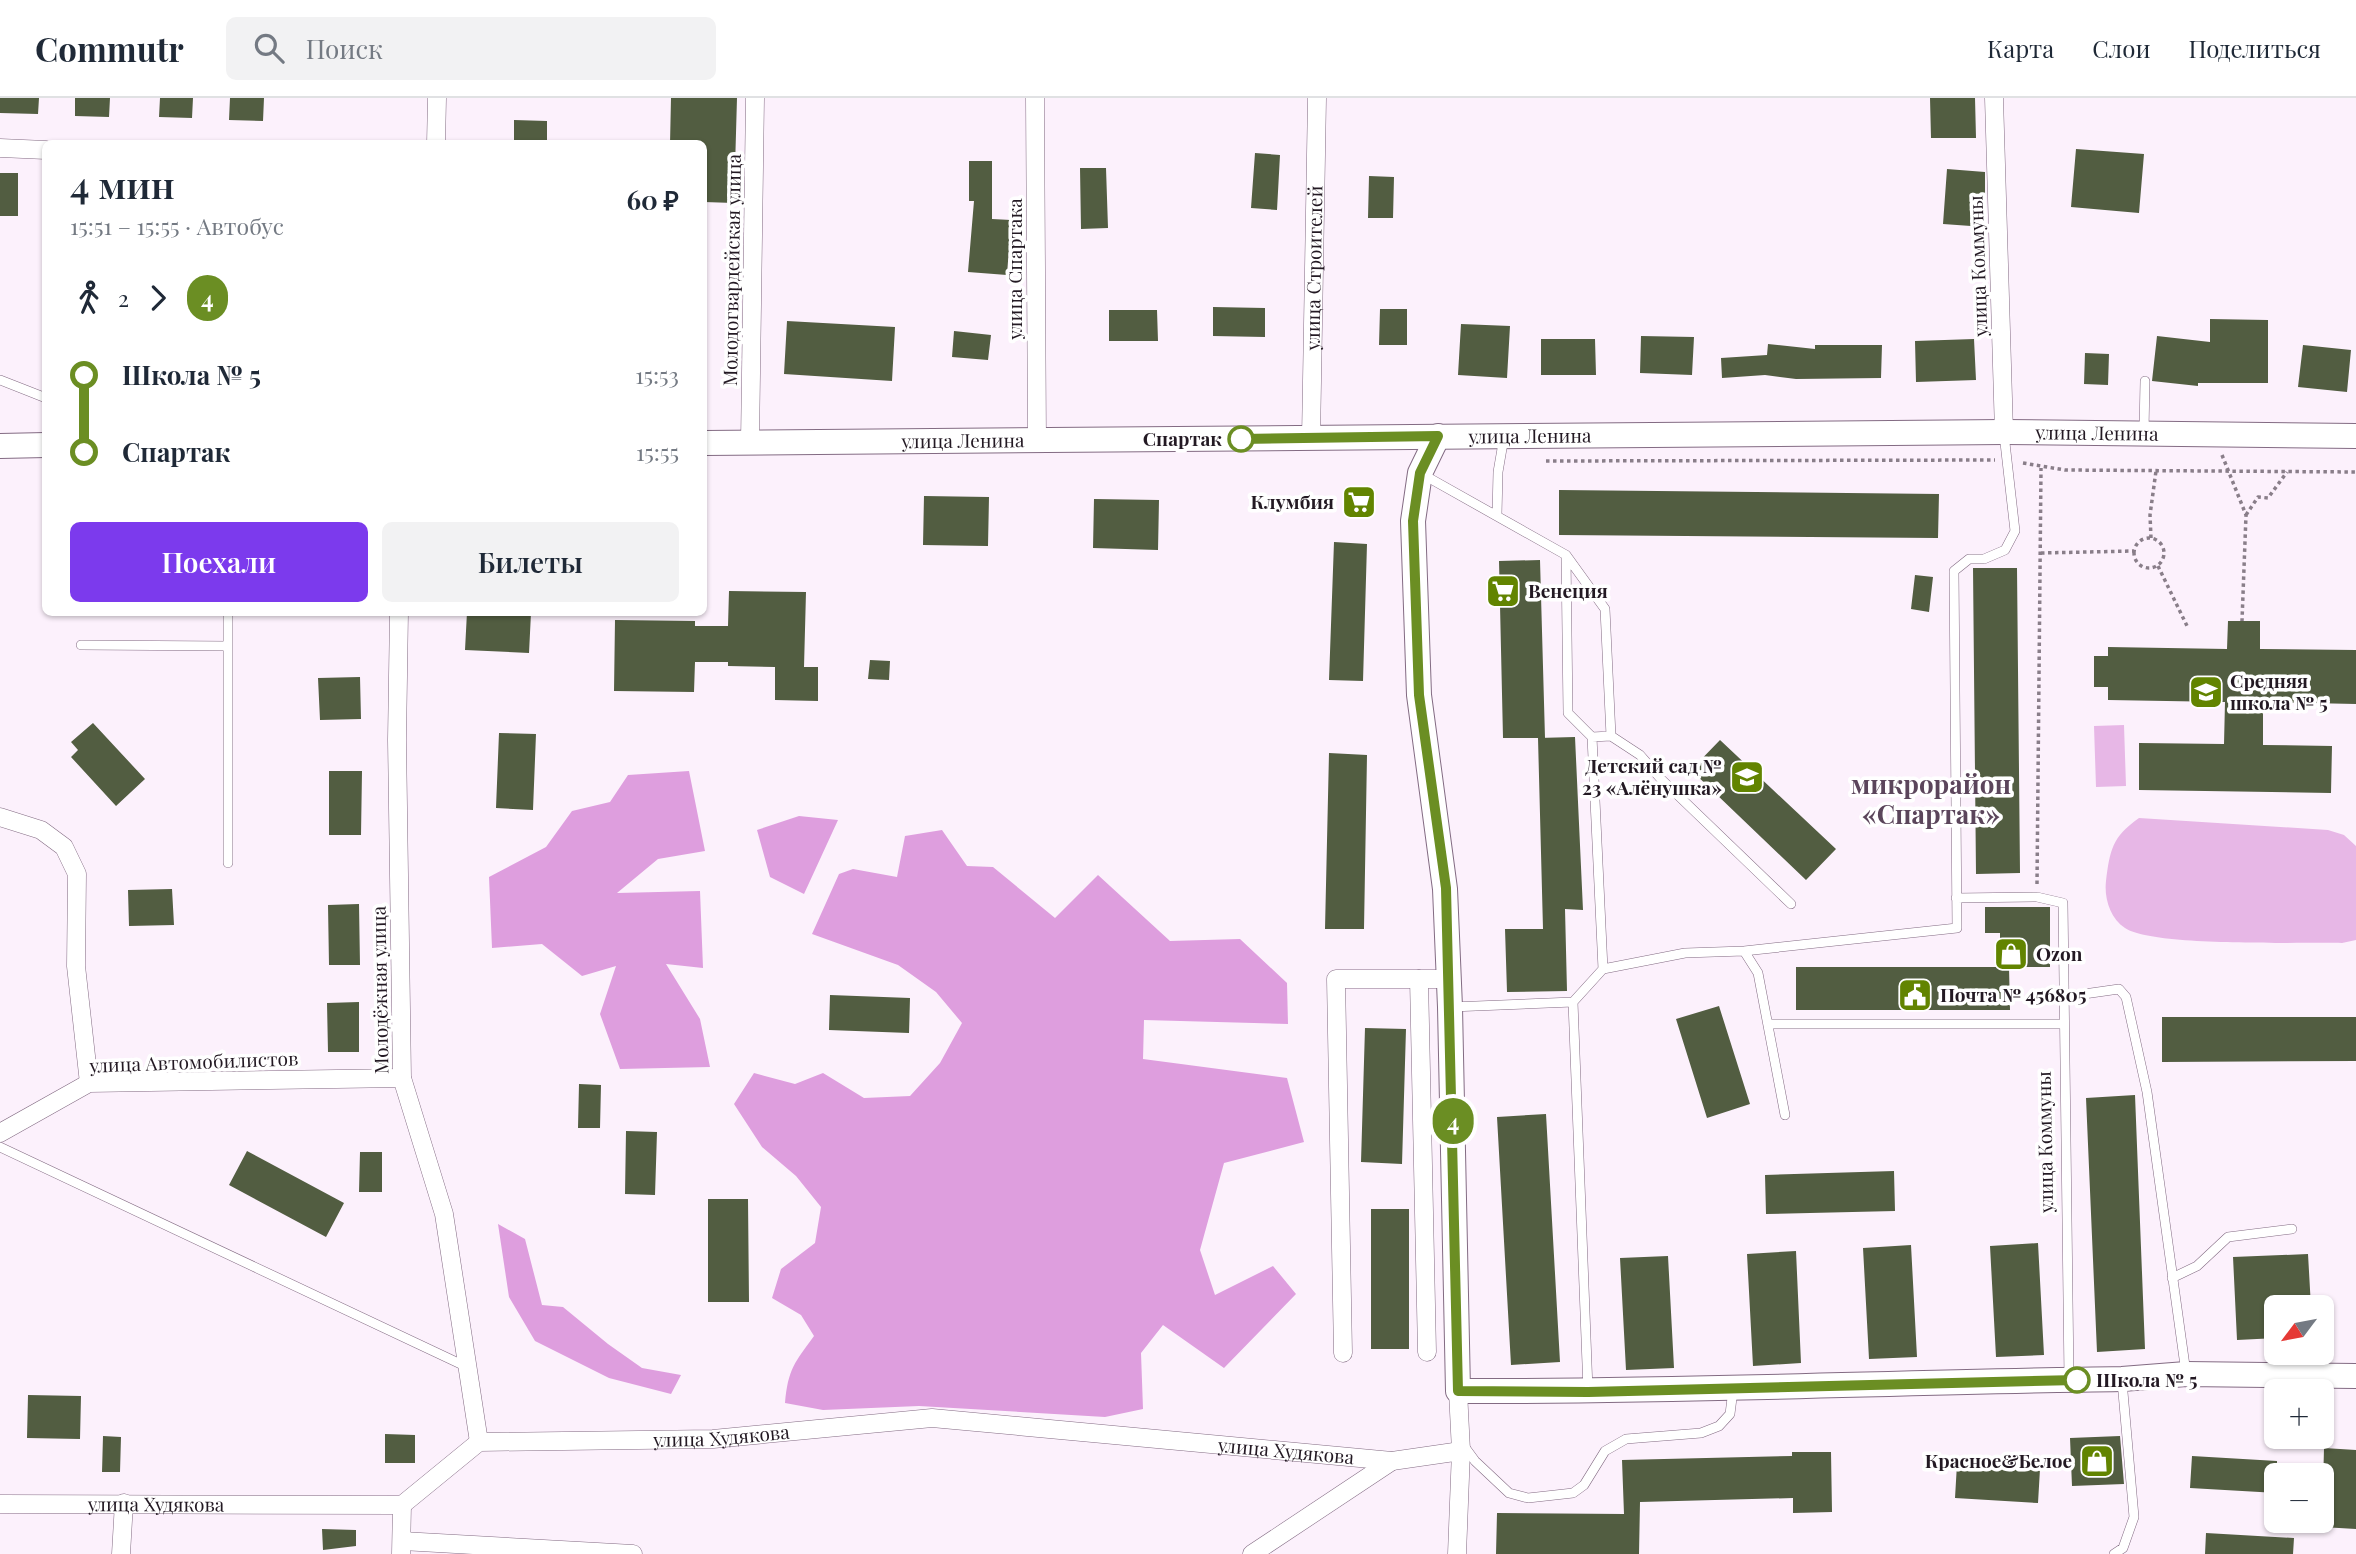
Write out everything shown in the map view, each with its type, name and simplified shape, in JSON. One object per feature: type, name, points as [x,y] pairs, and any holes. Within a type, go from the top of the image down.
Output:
[{"type":"street","points":[[436,140],[437,98]]},
{"type":"street","name":"Молодогвардейская улица","points":[[750,442],[755,98]]},
{"type":"street","name":"улица Спартака","points":[[1035,98],[1037,441]]},
{"type":"street","name":"улица Строителей","points":[[1311,438],[1317,98]]},
{"type":"street","name":"улица Коммуны","points":[[1994,98],[2004,432]]},
{"type":"street","points":[[0,148],[42,150]]},
{"type":"street","name":"улица Ленина","points":[[707,443],[2004,432],[2356,436]]},
{"type":"street","points":[[1438,436],[1420,473],[1413,521],[1419,695],[1446,888],[1461,1446],[1457,1554]]},
{"type":"street","points":[[0,446],[42,445]]},
{"type":"street","name":"Молодёжная улица","points":[[399,616],[397,740],[402,1078],[444,1214],[479,1441]]},
{"type":"street","points":[[0,817],[41,830],[56,841],[64,847],[77,874],[76,966],[89,1083]]},
{"type":"street","points":[[1343,1353],[1336,979],[1449,979]]},
{"type":"street","points":[[1419,979],[1427,1352]]},
{"type":"street","name":"улица Автомобилистов","points":[[0,1132],[89,1083],[402,1078]]},
{"type":"street","points":[[1458,1391],[1588,1392],[2122,1379],[2186,1374],[2356,1376]]},
{"type":"street","name":"улица Худякова","points":[[479,1441],[713,1439],[932,1419],[1392,1461],[1461,1446]]},
{"type":"street","points":[[479,1441],[402,1505],[401,1548],[633,1554]]},
{"type":"street","points":[[1252,1554],[1392,1461]]},
{"type":"street","points":[[121,1554],[124,1503]]},
{"type":"street","name":"улица Худякова","points":[[0,1504],[402,1505]]},
{"type":"lane","points":[[0,380],[42,396]]},
{"type":"lane","points":[[2144,434],[2145,381]]},
{"type":"lane","points":[[1588,1392],[1573,1002],[1603,969],[1685,953],[1744,951],[1957,928],[1954,571],[1969,559],[1984,559],[2006,550],[2015,531],[2004,432]]},
{"type":"lane","points":[[1497,515],[1498,472],[1505,435]]},
{"type":"lane","points":[[1420,473],[1566,555],[1605,609],[1611,736]]},
{"type":"lane","points":[[1566,555],[1568,713],[1592,737],[1603,969]]},
{"type":"lane","points":[[228,616],[228,863]]},
{"type":"lane","points":[[81,645],[228,646]]},
{"type":"lane","points":[[1592,737],[1611,736],[1640,755],[1661,779],[1791,904]]},
{"type":"lane","points":[[1956,898],[2037,897]]},
{"type":"lane","name":"улица Коммуны","points":[[2037,897],[2063,903],[2069,1380]]},
{"type":"lane","points":[[1744,951],[1758,973],[1785,1115]]},
{"type":"lane","points":[[2063,997],[2119,989],[2126,997],[2147,1092],[2186,1374]]},
{"type":"lane","points":[[1450,1007],[1573,1002]]},
{"type":"lane","points":[[1768,1024],[2064,1024]]},
{"type":"lane","points":[[0,1147],[468,1368]]},
{"type":"lane","points":[[2172,1278],[2197,1266],[2228,1237],[2292,1229]]},
{"type":"lane","points":[[2114,1554],[2123,1548],[2134,1517],[2122,1379]]},
{"type":"lane","points":[[1461,1446],[1508,1493],[1528,1498],[1573,1493],[1584,1485],[1605,1451],[1626,1439],[1700,1433],[1719,1426],[1730,1414],[1733,1388]]},
{"type":"path","points":[[2220,450],[2246,515],[2242,621]]},
{"type":"path","points":[[1546,461],[2007,460],[2041,468],[2356,472]]},
{"type":"path","points":[[2037,897],[2041,468]]},
{"type":"path","points":[[2151,538],[2150,515],[2156,471]]},
{"type":"path","points":[[2246,515],[2258,497],[2268,498],[2287,471]]},
{"type":"path","points":[[2151,538],[2161,544],[2164,555],[2158,566],[2147,568],[2137,562],[2134,551],[2140,541],[2151,538]]},
{"type":"path","points":[[2041,553],[2134,551]]},
{"type":"path","points":[[2158,566],[2188,628]]},
{"type":"shaded area","points":[[2124,725],[2126,786],[2096,787],[2094,726]]},
{"type":"shaded area","points":[[689,771],[705,851],[658,859],[617,893],[700,891],[703,968],[666,964],[700,1019],[710,1067],[620,1069],[600,1014],[616,966],[582,976],[542,944],[492,948],[489,877],[546,847],[572,811],[610,802],[628,775]]},
{"type":"shaded area","points":[[799,816],[838,820],[804,894],[770,877],[757,830]]},
{"type":"shaded area","points":[[2139,818],[2328,830],[2344,835],[2356,846],[2356,940],[2342,943],[2195,941],[2141,934],[2125,928],[2115,919],[2109,907],[2106,881],[2114,845],[2123,832]]},
{"type":"shaded area","points":[[942,830],[967,866],[993,867],[1055,918],[1098,875],[1170,941],[1240,939],[1287,983],[1288,1024],[1144,1020],[1143,1059],[1287,1078],[1304,1142],[1224,1163],[1200,1250],[1215,1295],[1273,1266],[1296,1294],[1224,1368],[1163,1325],[1141,1353],[1143,1409],[1105,1417],[919,1406],[823,1410],[785,1403],[788,1382],[794,1367],[814,1336],[801,1315],[772,1298],[781,1269],[815,1243],[821,1207],[796,1176],[762,1147],[734,1104],[754,1073],[795,1084],[823,1073],[864,1098],[910,1096],[940,1063],[962,1023],[936,992],[898,965],[812,934],[839,874],[853,869],[897,877],[905,836]]},
{"type":"shaded area","points":[[498,1224],[525,1239],[542,1305],[563,1307],[642,1368],[681,1375],[671,1394],[609,1378],[535,1341],[509,1297]]},
{"type":"building","points":[[0,98],[39,98],[38,114],[0,113]]},
{"type":"building","points":[[75,98],[110,98],[109,117],[75,116]]},
{"type":"building","points":[[160,98],[193,98],[192,118],[159,117]]},
{"type":"building","points":[[230,98],[264,98],[263,121],[229,120]]},
{"type":"building","points":[[671,98],[737,98],[734,203],[707,202],[707,140],[670,140]]},
{"type":"building","points":[[1930,98],[1975,98],[1976,138],[1931,138]]},
{"type":"building","points":[[514,120],[547,121],[547,140],[514,140]]},
{"type":"building","points":[[2076,149],[2144,154],[2139,213],[2071,207]]},
{"type":"building","points":[[1255,153],[1280,155],[1277,210],[1251,208]]},
{"type":"building","points":[[969,161],[992,161],[992,219],[1011,220],[1007,275],[968,272],[974,201],[969,201]]},
{"type":"building","points":[[1080,168],[1106,168],[1108,228],[1081,229]]},
{"type":"building","points":[[1947,169],[1985,172],[1985,227],[1943,224]]},
{"type":"building","points":[[0,173],[18,173],[18,216],[0,216]]},
{"type":"building","points":[[1369,176],[1394,177],[1393,218],[1368,218]]},
{"type":"building","points":[[1213,307],[1265,308],[1265,337],[1213,336]]},
{"type":"building","points":[[1380,309],[1407,309],[1407,345],[1379,345]]},
{"type":"building","points":[[1109,310],[1157,310],[1158,341],[1109,341]]},
{"type":"building","points":[[2210,319],[2268,320],[2268,383],[2198,383],[2198,386],[2152,381],[2157,336],[2210,342]]},
{"type":"building","points":[[787,321],[895,327],[892,381],[784,374]]},
{"type":"building","points":[[1461,324],[1510,326],[1507,378],[1458,375]]},
{"type":"building","points":[[954,331],[991,335],[988,360],[952,357]]},
{"type":"building","points":[[1641,336],[1694,337],[1692,375],[1640,373]]},
{"type":"building","points":[[1541,339],[1595,339],[1596,375],[1541,375]]},
{"type":"building","points":[[1974,339],[1976,380],[1916,382],[1915,341]]},
{"type":"building","points":[[1768,344],[1815,349],[1815,345],[1882,345],[1881,378],[1796,379],[1765,375],[1722,378],[1721,358],[1767,355]]},
{"type":"building","points":[[2303,345],[2351,350],[2347,392],[2298,387]]},
{"type":"building","points":[[2085,353],[2109,354],[2108,385],[2084,384]]},
{"type":"building","points":[[1559,490],[1939,494],[1938,538],[1559,535]]},
{"type":"building","points":[[1345,494],[1375,496],[1374,514],[1344,512]]},
{"type":"building","points":[[924,496],[989,497],[988,546],[923,545]]},
{"type":"building","points":[[1094,499],[1159,500],[1158,550],[1093,548]]},
{"type":"building","points":[[1334,542],[1367,544],[1363,681],[1329,680]]},
{"type":"building","points":[[1540,560],[1545,738],[1503,738],[1499,561]]},
{"type":"building","points":[[1973,568],[2017,568],[2020,873],[1976,874]]},
{"type":"building","points":[[1915,575],[1933,577],[1929,612],[1911,609]]},
{"type":"building","points":[[729,591],[806,592],[804,667],[818,667],[818,701],[775,700],[775,667],[728,666],[728,662],[695,662],[694,692],[614,691],[615,620],[695,621],[695,626],[728,626]]},
{"type":"building","points":[[467,616],[531,616],[529,653],[465,650]]},
{"type":"building","points":[[2228,621],[2260,621],[2260,649],[2356,650],[2356,704],[2263,702],[2263,745],[2332,746],[2331,793],[2139,790],[2139,743],[2224,744],[2225,702],[2108,700],[2108,687],[2094,687],[2094,656],[2108,656],[2108,647],[2227,649]]},
{"type":"building","points":[[870,660],[890,661],[889,680],[868,679]]},
{"type":"building","points":[[360,677],[361,719],[320,720],[318,678]]},
{"type":"building","points":[[93,723],[145,779],[116,806],[71,757],[78,750],[71,742]]},
{"type":"building","points":[[499,733],[536,734],[533,810],[496,808]]},
{"type":"building","points":[[1575,737],[1583,910],[1565,909],[1567,991],[1507,992],[1505,929],[1543,929],[1538,738]]},
{"type":"building","points":[[1720,740],[1836,849],[1806,880],[1691,770]]},
{"type":"building","points":[[1329,753],[1367,755],[1364,929],[1325,929]]},
{"type":"building","points":[[329,771],[362,771],[361,835],[329,835]]},
{"type":"building","points":[[172,889],[174,925],[129,926],[128,890]]},
{"type":"building","points":[[359,904],[360,965],[329,965],[328,905]]},
{"type":"building","points":[[1985,907],[2050,907],[2050,967],[2000,967],[2000,933],[1985,933]]},
{"type":"building","points":[[1796,967],[2009,967],[2010,1010],[1796,1010]]},
{"type":"building","points":[[830,995],[910,998],[909,1033],[829,1030]]},
{"type":"building","points":[[359,1002],[359,1052],[328,1052],[327,1003]]},
{"type":"building","points":[[1719,1006],[1750,1104],[1707,1118],[1676,1019]]},
{"type":"building","points":[[2162,1017],[2356,1017],[2356,1061],[2162,1062]]},
{"type":"building","points":[[1365,1028],[1406,1029],[1402,1164],[1361,1162]]},
{"type":"building","points":[[579,1084],[601,1085],[600,1128],[578,1128]]},
{"type":"building","points":[[2135,1095],[2145,1349],[2097,1352],[2086,1098]]},
{"type":"building","points":[[1546,1114],[1560,1362],[1511,1365],[1497,1117]]},
{"type":"building","points":[[626,1131],[657,1132],[655,1195],[625,1194]]},
{"type":"building","points":[[247,1151],[344,1203],[326,1237],[229,1185]]},
{"type":"building","points":[[360,1152],[382,1152],[382,1192],[359,1192]]},
{"type":"building","points":[[1894,1171],[1895,1211],[1766,1214],[1765,1175]]},
{"type":"building","points":[[708,1199],[748,1199],[749,1302],[708,1302]]},
{"type":"building","points":[[1371,1209],[1409,1209],[1409,1349],[1371,1349]]},
{"type":"building","points":[[2038,1243],[2044,1355],[1996,1357],[1990,1246]]},
{"type":"building","points":[[1911,1245],[1917,1357],[1869,1359],[1863,1248]]},
{"type":"building","points":[[1796,1251],[1801,1363],[1753,1366],[1747,1254]]},
{"type":"building","points":[[2308,1254],[2310,1295],[2264,1295],[2264,1339],[2237,1340],[2233,1257]]},
{"type":"building","points":[[1668,1256],[1674,1368],[1626,1370],[1620,1258]]},
{"type":"building","points":[[28,1395],[81,1396],[80,1439],[27,1438]]},
{"type":"building","points":[[385,1434],[415,1435],[415,1463],[385,1463]]},
{"type":"building","points":[[103,1436],[121,1437],[120,1472],[102,1472]]},
{"type":"building","name":"Красное&Белое","points":[[2120,1436],[2124,1484],[2072,1486],[2070,1438]]},
{"type":"building","points":[[2324,1449],[2356,1450],[2356,1529],[2334,1528],[2334,1463],[2324,1463]]},
{"type":"building","points":[[1792,1452],[1831,1452],[1832,1512],[1793,1513],[1793,1498],[1640,1502],[1639,1554],[1496,1554],[1497,1513],[1624,1514],[1622,1460],[1792,1456]]},
{"type":"building","points":[[2192,1456],[2277,1461],[2264,1463],[2264,1492],[2190,1488]]},
{"type":"building","points":[[1957,1464],[2040,1469],[2038,1503],[1955,1498]]},
{"type":"building","points":[[322,1529],[356,1530],[356,1546],[323,1550]]},
{"type":"building","points":[[2206,1533],[2294,1538],[2293,1554],[2205,1554]]},
{"type":"bus line","name":"4","points":[[1241,439],[1438,436],[1420,473],[1413,521],[1419,695],[1446,888],[1458,1391],[1588,1392],[2077,1380]]},
{"type":"place","name":"Спартак","points":[[1241,439]]},
{"type":"place","name":"Клумбия","points":[[1359,502]]},
{"type":"place","name":"Венеция","points":[[1503,591]]},
{"type":"place","name":"Средняя школа № 5","points":[[2206,692]]},
{"type":"place","name":"Детский сад № 23 «Алёнушка»","points":[[1747,777]]},
{"type":"place","name":"Ozon","points":[[2011,954]]},
{"type":"place","name":"Почта № 456805","points":[[1915,995]]},
{"type":"place","name":"Школа № 5","points":[[2077,1380]]},
{"type":"place","name":"Красное&Белое","points":[[2097,1461]]},
{"type":"district","name":"микрорайон «Спартак»","points":[[1931,800]]}]
